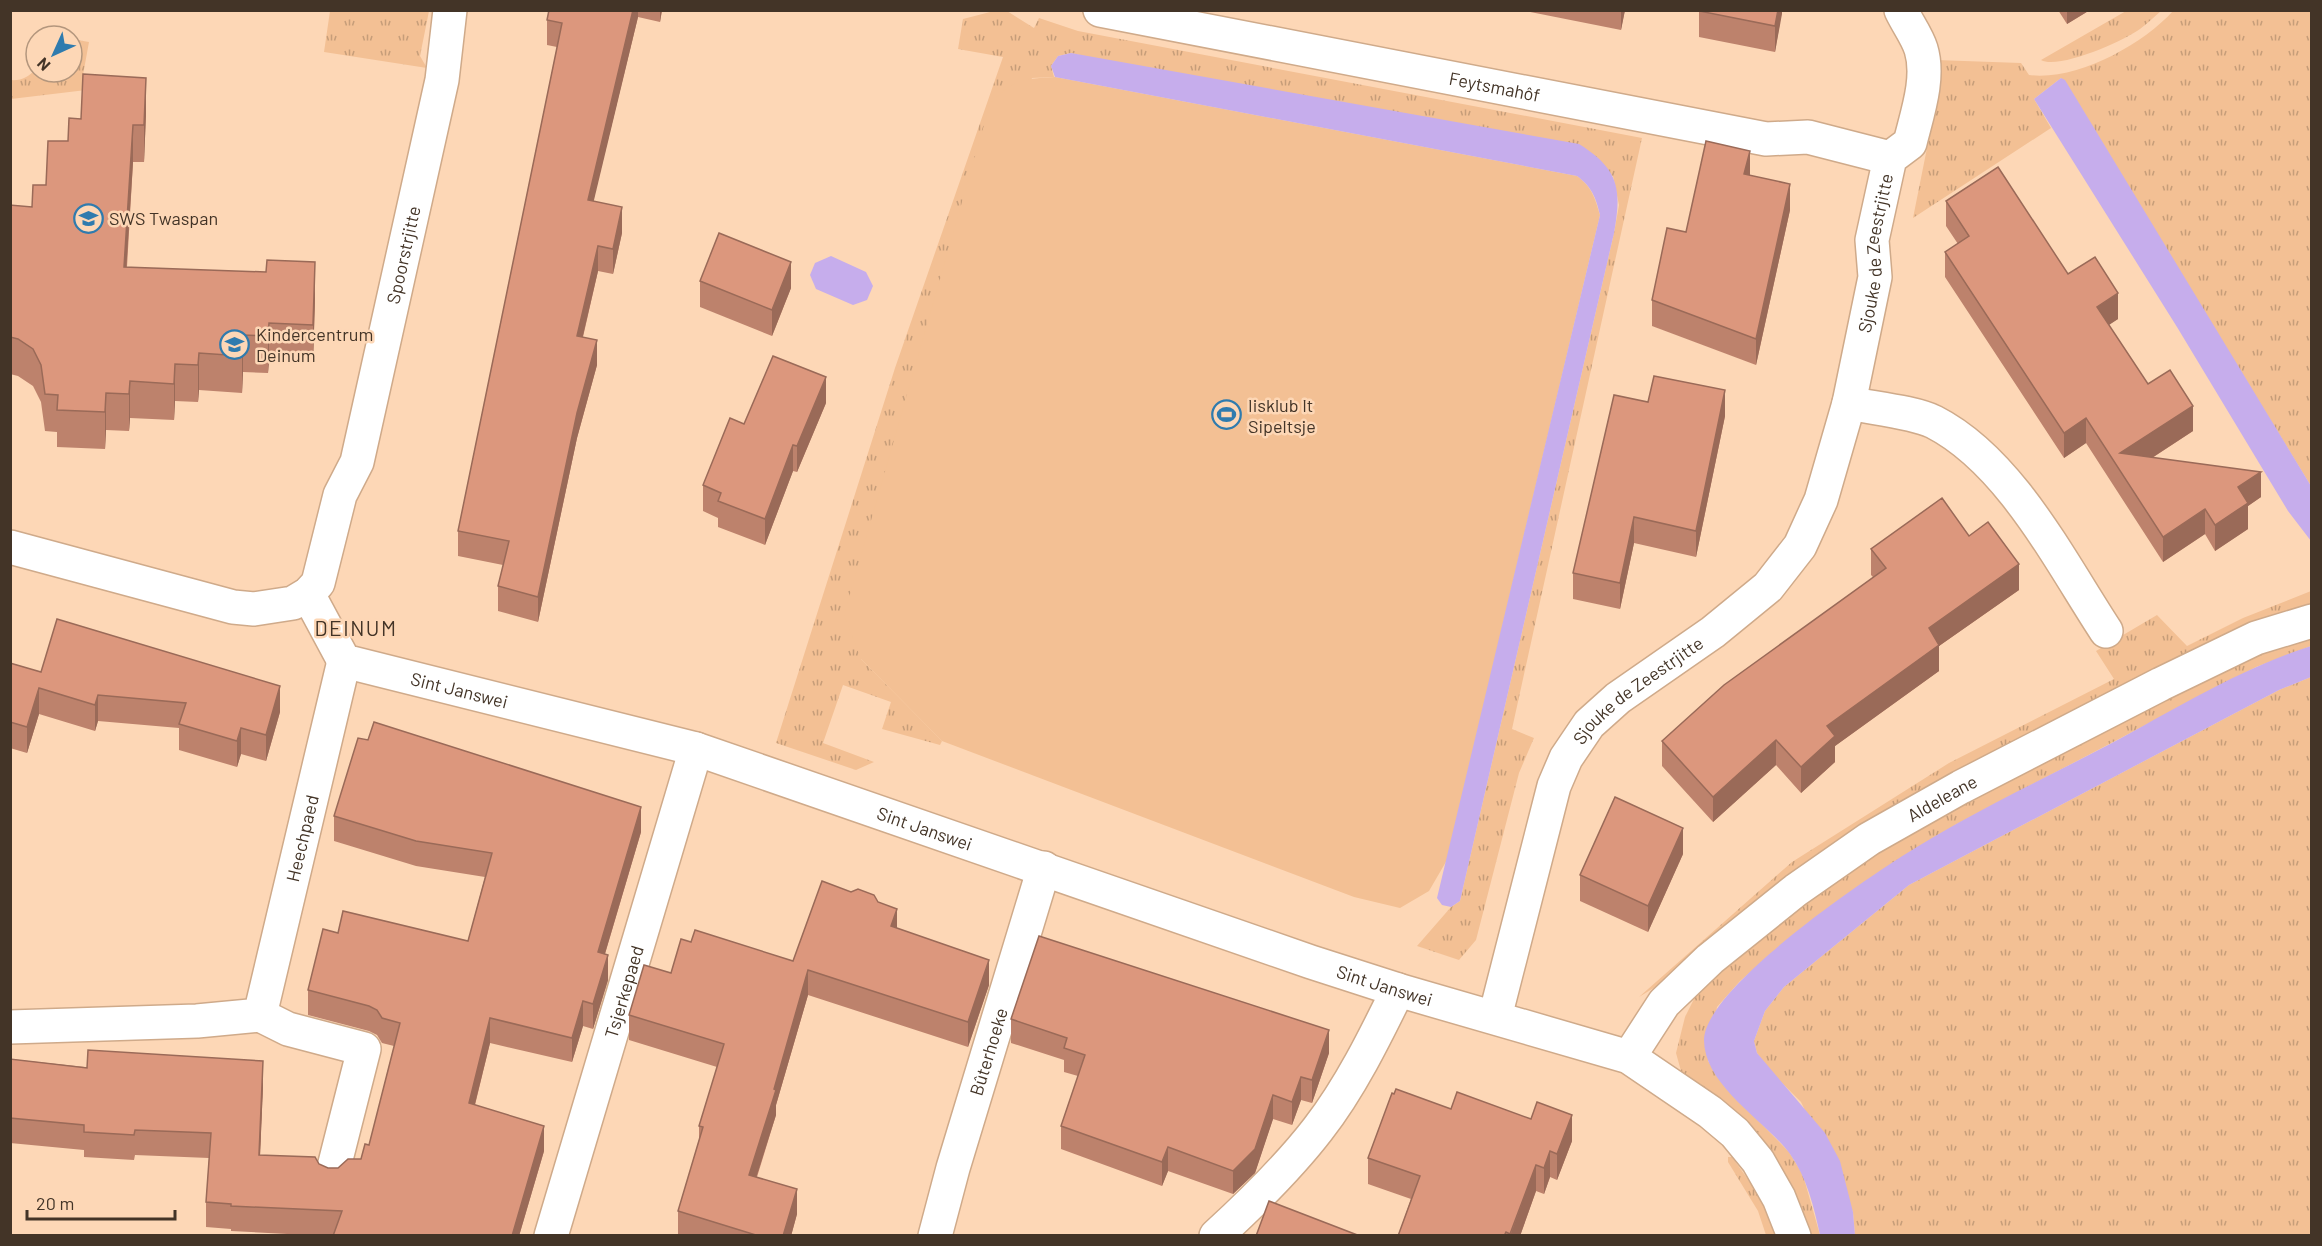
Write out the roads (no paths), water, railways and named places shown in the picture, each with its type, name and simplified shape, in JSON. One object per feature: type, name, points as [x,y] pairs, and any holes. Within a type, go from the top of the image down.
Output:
[{"type":"street","name":"Spoorstrjitte","points":[[308,594],[318,583],[340,495],[357,462],[442,80],[450,10]]},
{"type":"street","name":"Feytsmahôf","points":[[1100,10],[1766,139],[1808,137],[1890,158]]},
{"type":"street","name":"Sjouke de Zeestrjitte","points":[[1495,1017],[1554,786],[1566,758],[1589,724],[1618,698],[1713,632],[1768,586],[1800,546],[1821,500],[1849,403],[1875,277],[1872,240],[1890,158],[1910,143],[1924,67],[1921,48],[1901,10]]},
{"type":"street","points":[[1849,403],[1931,421],[1962,438],[1990,464],[2015,493],[2106,631]]},
{"type":"street","points":[[10,547],[233,607],[272,607],[293,603],[308,594],[344,661]]},
{"type":"street","name":"Aldeleane","points":[[1629,1057],[1664,1003],[1710,959],[1796,890],[1869,839],[1961,786],[2161,684],[2256,638],[2312,621]]},
{"type":"street","name":"Sint Janswei","points":[[344,661],[696,749],[1398,990],[1629,1057],[1710,1112],[1735,1133],[1758,1161],[1779,1198],[1794,1236]]},
{"type":"street","name":"Heechpaed","points":[[260,1016],[344,661]]},
{"type":"street","name":"Tsjerkepaed","points":[[551,1236],[696,749]]},
{"type":"street","name":"Bûterhoeke","points":[[935,1236],[953,1168],[1044,868]]},
{"type":"street","points":[[1216,1236],[1251,1204],[1323,1123],[1375,1036],[1398,990]]},
{"type":"street","points":[[10,1027],[197,1021],[260,1016],[288,1029],[364,1049],[332,1175]]},
{"type":"place","name":"SWS Twaspan","points":[[88,218]]},
{"type":"place","name":"Kindercentrum Deinum","points":[[235,344]]},
{"type":"place","name":"Iisklub It Sipeltsje","points":[[1227,415]]},
{"type":"district","name":"DEINUM","points":[[356,627]]}]
